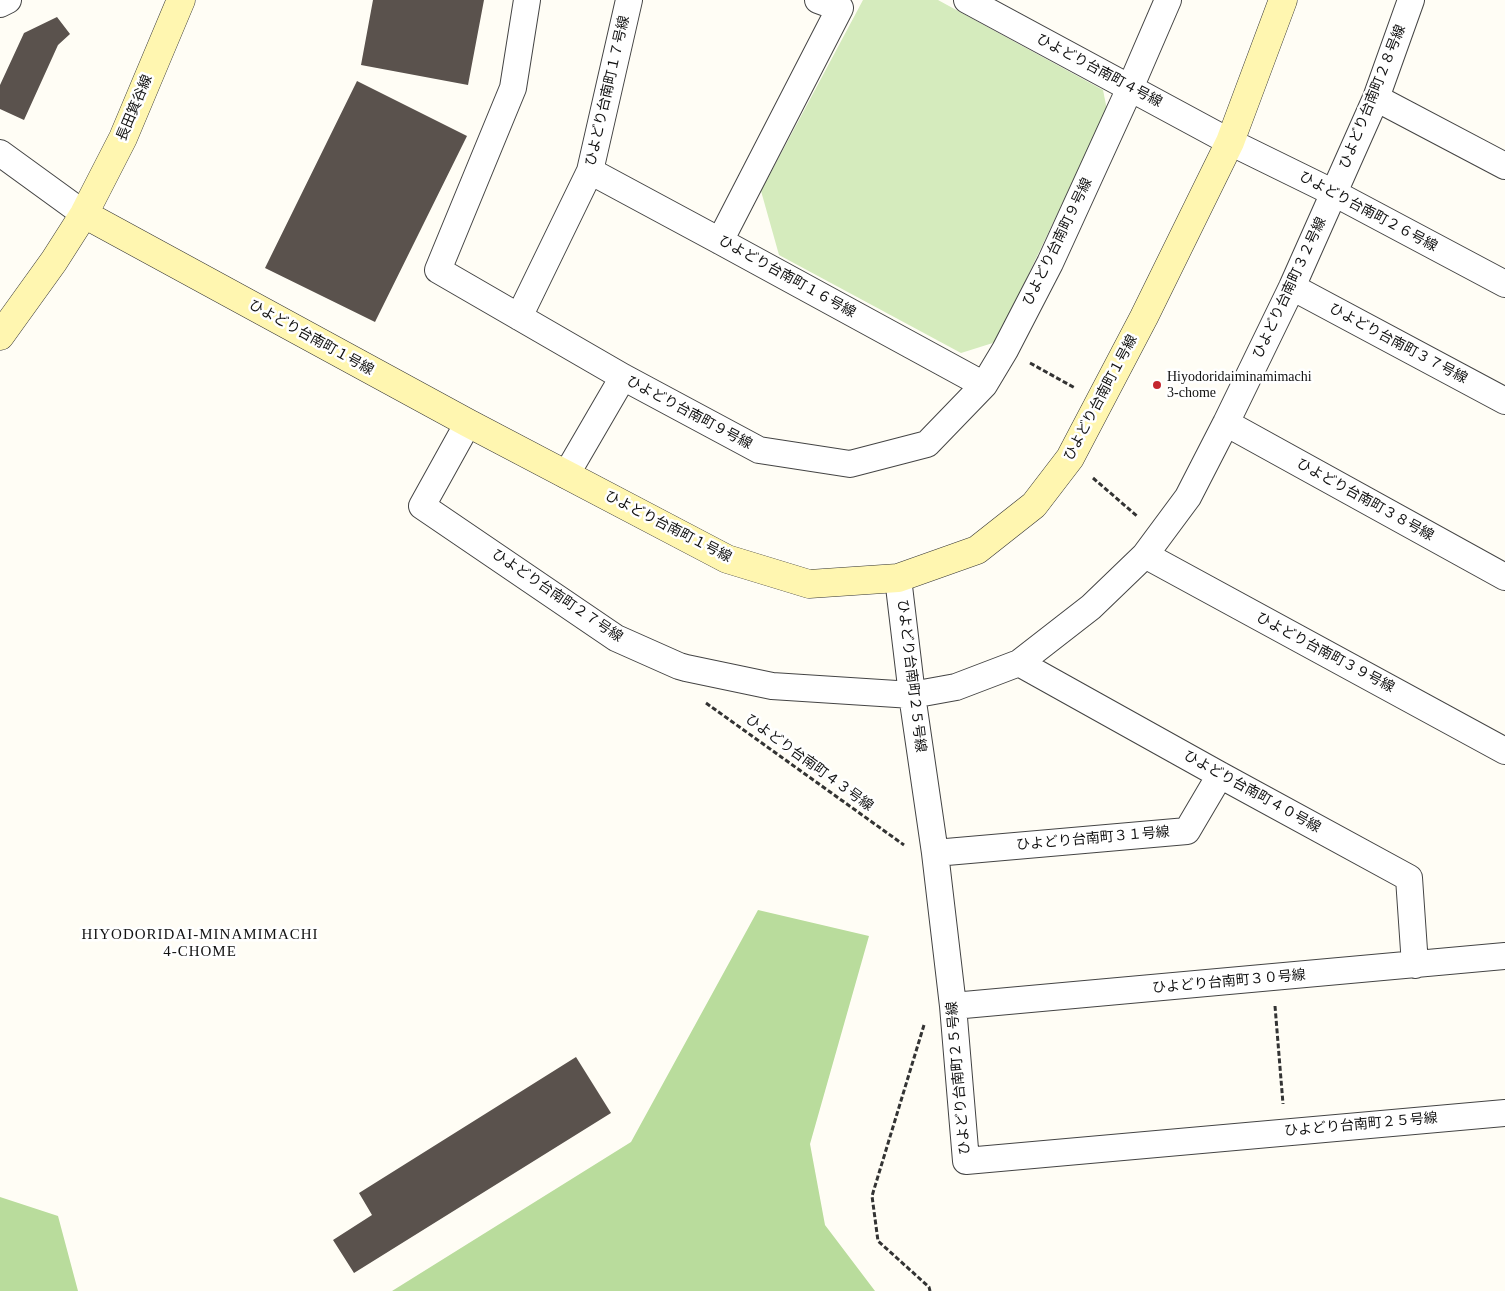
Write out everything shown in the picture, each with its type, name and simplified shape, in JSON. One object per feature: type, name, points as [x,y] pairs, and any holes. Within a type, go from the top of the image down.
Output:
[{"type":"street","points":[[0,4],[8,0]]},
{"type":"street","name":"長田箕谷線","points":[[0,336],[54,261],[84,214],[123,138],[181,0]]},
{"type":"street","name":"ひよどり台南町９号線","points":[[527,0],[513,88],[438,270],[623,378],[759,450],[850,464],[927,444],[984,385],[1005,350],[1050,264],[1168,0]]},
{"type":"street","name":"ひよどり台南町１７号線","points":[[519,317],[590,171],[629,0]]},
{"type":"street","points":[[720,241],[840,8],[818,0]]},
{"type":"street","name":"ひよどり台南町４号線","points":[[967,0],[1230,142]]},
{"type":"street","name":"ひよどり台南町１号線","points":[[84,214],[468,423],[727,559],[809,584],[898,578],[977,550],[1034,505],[1070,458],[1144,317],[1230,142],[1283,0]]},
{"type":"street","name":"ひよどり台南町２８号線","points":[[1334,193],[1376,98],[1411,0]]},
{"type":"street","points":[[1376,98],[1505,166]]},
{"type":"street","name":"ひよどり台南町２６号線","points":[[1230,142],[1334,193],[1505,284]]},
{"type":"street","points":[[0,154],[84,214]]},
{"type":"street","name":"ひよどり台南町１６号線","points":[[590,171],[984,385]]},
{"type":"street","name":"ひよどり台南町３２号線","points":[[912,695],[956,687],[1019,663],[1091,607],[1153,546],[1188,497],[1226,424],[1292,287],[1334,193]]},
{"type":"street","name":"長田箕谷線","points":[[0,310],[84,214]]},
{"type":"street","name":"ひよどり台南町３７号線","points":[[1292,287],[1505,401]]},
{"type":"street","points":[[566,475],[623,378]]},
{"type":"street","name":"ひよどり台南町２７号線","points":[[468,423],[422,506],[616,638],[686,668],[772,686],[912,695]]},
{"type":"street","name":"ひよどり台南町３８号線","points":[[1226,424],[1505,577]]},
{"type":"street","name":"ひよどり台南町３９号線","points":[[1153,546],[1505,750]]},
{"type":"street","name":"ひよどり台南町２５号線","points":[[898,578],[912,695],[936,861],[953,1006],[966,1161],[1505,1113]]},
{"type":"street","name":"ひよどり台南町４０号線","points":[[1019,663],[1408,878],[1415,965]]},
{"type":"street","name":"ひよどり台南町３１号線","points":[[936,861],[1187,831],[1220,775]]},
{"type":"street","name":"ひよどり台南町３０号線","points":[[953,1006],[1505,956]]},
{"type":"path","points":[[1005,350],[1100,401]]},
{"type":"path","points":[[1070,458],[1153,546]]},
{"type":"path","name":"ひよどり台南町４３号線","points":[[705,702],[936,861]]},
{"type":"path","points":[[1272,978],[1285,1132]]},
{"type":"path","points":[[930,1291],[929,1287],[878,1241],[872,1196],[928,1010],[953,1006]]},
{"type":"green space","points":[[863,0],[938,0],[1103,90],[1107,110],[996,342],[961,353],[779,255],[761,191]]},
{"type":"green space","points":[[758,910],[869,936],[810,1144],[825,1225],[875,1291],[392,1291],[631,1142]]},
{"type":"green space","points":[[0,1197],[58,1216],[78,1291],[0,1291]]},
{"type":"building","points":[[373,0],[484,0],[468,85],[361,65]]},
{"type":"building","points":[[57,17],[70,34],[58,45],[24,120],[0,109],[0,85],[24,33]]},
{"type":"building","points":[[357,81],[467,136],[375,322],[265,268]]},
{"type":"building","points":[[576,1057],[611,1113],[354,1273],[333,1240],[372,1215],[359,1193]]},
{"type":"place","name":"Hiyodoridaiminamimachi 3-chome","points":[[1157,385]]},
{"type":"district","name":"HIYODORIDAI-MINAMIMACHI 4-CHOME","points":[[200,944]]}]
